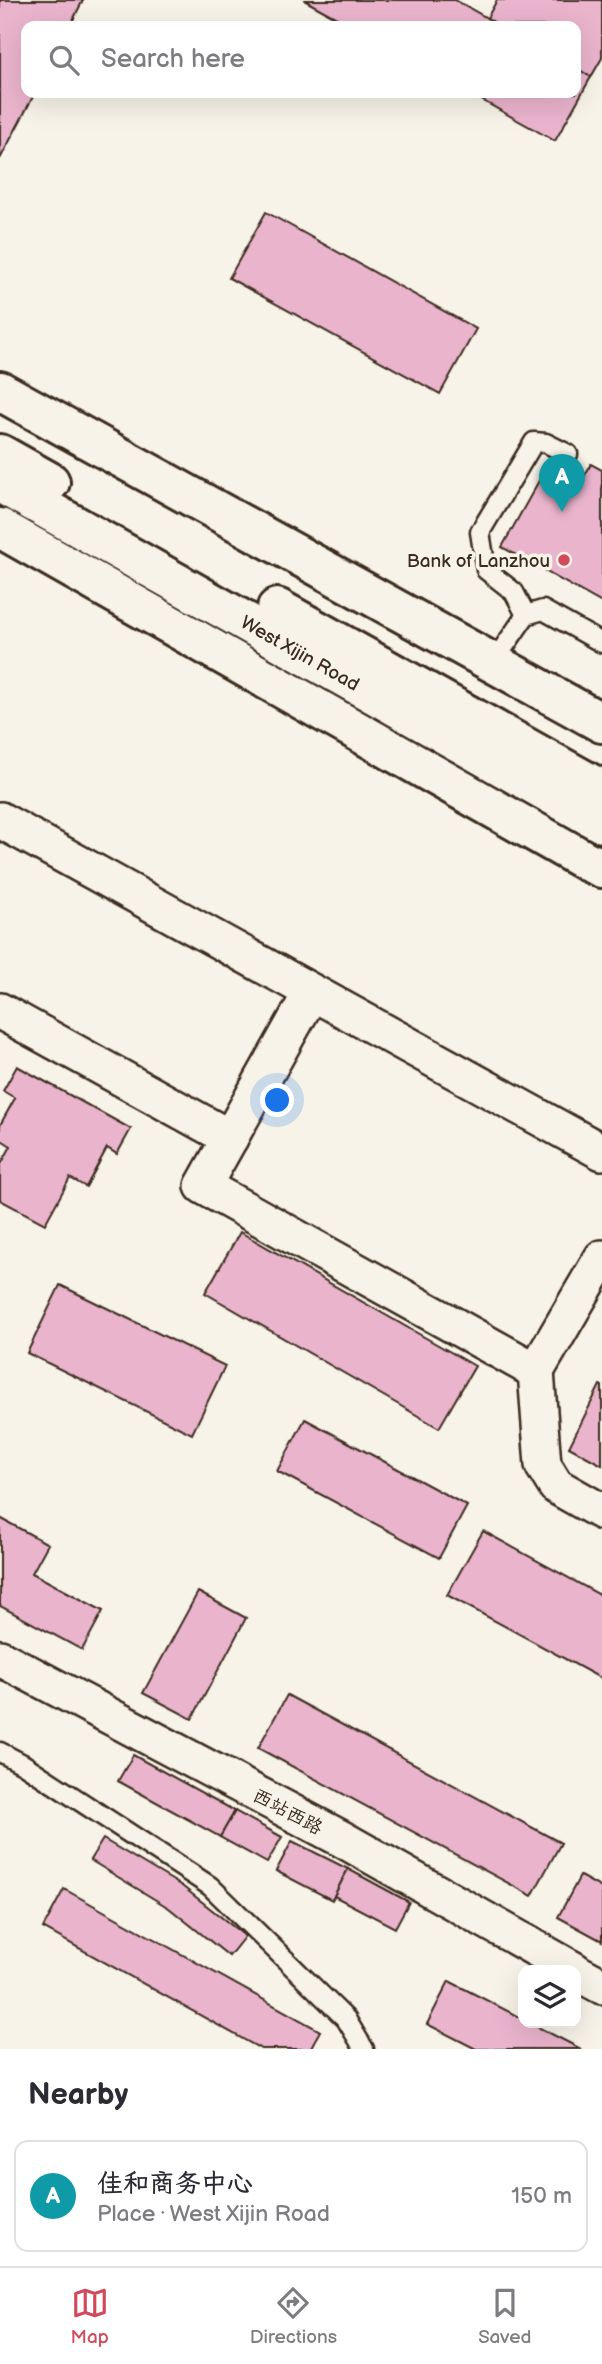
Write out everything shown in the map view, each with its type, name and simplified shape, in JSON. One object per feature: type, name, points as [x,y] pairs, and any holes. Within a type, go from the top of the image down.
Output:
[{"type":"main road","points":[[0,391],[602,723]]},
{"type":"main road","name":"West Xijin Road","points":[[0,454],[602,790]]},
{"type":"main road","name":"West Xijin Road","points":[[0,483],[602,823]]},
{"type":"main road","points":[[0,528],[562,848],[602,868]]},
{"type":"street","points":[[0,820],[602,1152]]},
{"type":"street","points":[[311,993],[203,1186],[536,1371]]},
{"type":"street","points":[[0,1011],[230,1139]]},
{"type":"street","points":[[602,1258],[536,1371],[543,1465],[556,1486],[602,1512]]},
{"type":"street","name":"西站西路","points":[[0,1658],[342,1839],[564,1965]]},
{"type":"street","name":"西站西路","points":[[581,1974],[602,1986]]},
{"type":"lane","points":[[526,615],[514,592],[486,570],[480,532],[534,442],[546,443],[568,454]]},
{"type":"lane","points":[[493,663],[526,615],[543,610],[602,643]]},
{"type":"lane","points":[[0,1752],[23,1764],[210,1886],[346,2019],[364,2049]]},
{"type":"building","points":[[0,0],[83,0],[72,21],[21,21],[21,98],[32,98],[0,159]]},
{"type":"building","points":[[304,0],[455,0],[492,21],[342,21]]},
{"type":"building","points":[[497,0],[602,0],[602,58],[591,77],[581,71],[581,21],[492,21],[487,18]]},
{"type":"building","points":[[581,71],[591,77],[581,95]]},
{"type":"building","points":[[478,98],[579,98],[555,141]]},
{"type":"building","points":[[266,212],[476,329],[440,394],[229,278]]},
{"type":"building","points":[[551,459],[584,477],[591,464],[602,470],[602,603],[502,547]]},
{"type":"building","points":[[17,1066],[131,1129],[117,1154],[107,1148],[86,1187],[70,1178],[45,1224],[0,1200],[0,1166],[11,1146],[0,1139],[0,1125],[15,1098],[3,1091]]},
{"type":"building","points":[[240,1232],[475,1366],[439,1428],[205,1293]]},
{"type":"building","points":[[60,1285],[225,1366],[192,1434],[27,1353]]},
{"type":"building","points":[[600,1385],[602,1386],[602,1465],[569,1447]]},
{"type":"building","points":[[305,1419],[467,1506],[439,1558],[277,1471]]},
{"type":"building","points":[[0,1518],[48,1544],[32,1573],[103,1611],[82,1650],[0,1606]]},
{"type":"building","points":[[483,1531],[602,1596],[602,1679],[447,1595]]},
{"type":"building","points":[[198,1592],[246,1618],[192,1719],[143,1693]]},
{"type":"building","points":[[287,1695],[561,1843],[532,1896],[258,1748]]},
{"type":"building","points":[[133,1755],[235,1811],[220,1837],[118,1781]]},
{"type":"building","points":[[235,1811],[282,1837],[267,1863],[220,1837]]},
{"type":"building","points":[[103,1839],[182,1886],[245,1936],[229,1956],[169,1908],[90,1860]]},
{"type":"building","points":[[292,1841],[348,1869],[332,1900],[276,1871]]},
{"type":"building","points":[[348,1869],[409,1902],[395,1928],[334,1896]]},
{"type":"building","points":[[580,1876],[602,1888],[602,1941],[558,1917]]},
{"type":"building","points":[[64,1889],[320,2031],[310,2049],[261,2049],[43,1928]]},
{"type":"building","points":[[449,1981],[518,2016],[518,2028],[540,2028],[581,2049],[476,2049],[427,2024]]},
{"type":"place","name":"佳和商务中心","points":[[562,512]]},
{"type":"place","name":"Bank of Lanzhou","points":[[564,560]]}]
